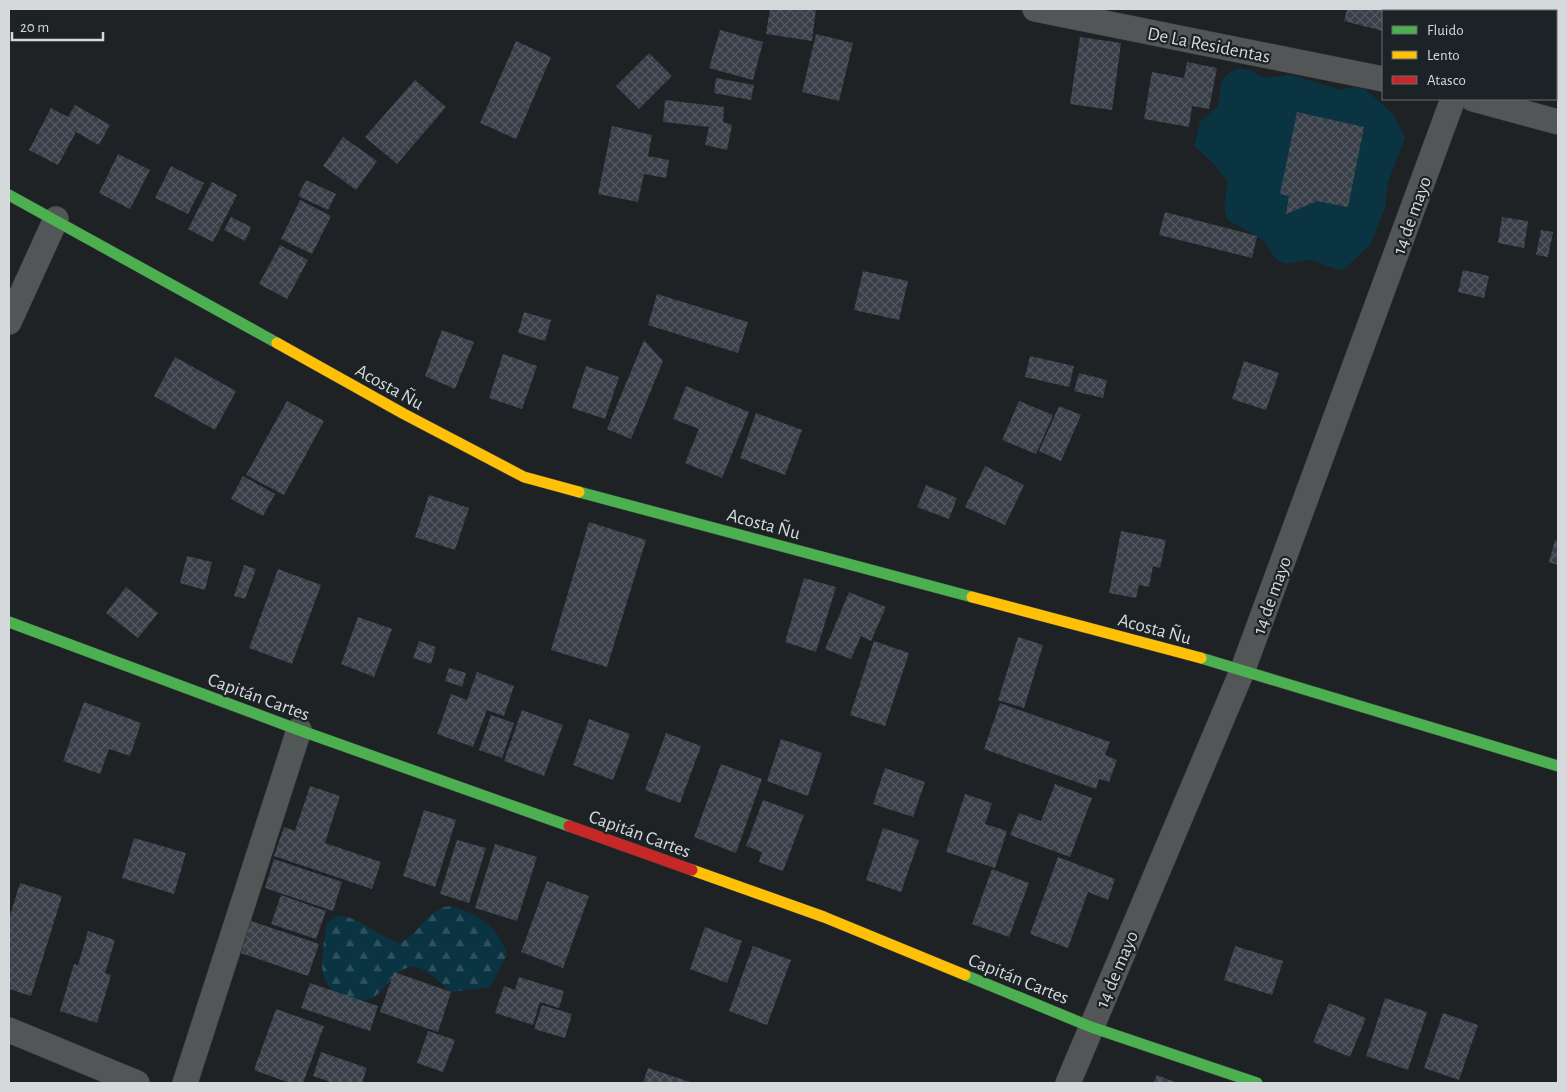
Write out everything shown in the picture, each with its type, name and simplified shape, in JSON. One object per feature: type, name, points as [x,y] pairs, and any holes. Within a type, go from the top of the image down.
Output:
[{"type":"street","name":"De La Residentas","points":[[1036,9],[1382,79]]},
{"type":"street","name":"14 de mayo","points":[[1068,1083],[1243,669],[1453,100]]},
{"type":"street","points":[[1477,100],[1558,122]]},
{"type":"street","name":"Acosta Ñu","points":[[9,195],[56,219],[404,414],[524,476],[1243,669],[1558,766]]},
{"type":"street","points":[[9,322],[56,219]]},
{"type":"street","name":"Capitán Cartes","points":[[9,622],[299,730],[824,917],[1091,1027],[1257,1083]]},
{"type":"street","points":[[185,1083],[299,730]]},
{"type":"street","points":[[9,1030],[136,1083]]},
{"type":"green space","points":[[1240,68],[1252,71],[1264,78],[1291,75],[1341,90],[1352,87],[1365,89],[1393,114],[1405,138],[1388,182],[1385,208],[1371,244],[1343,270],[1311,260],[1289,264],[1280,262],[1262,240],[1227,219],[1224,207],[1228,182],[1213,163],[1194,146],[1200,122],[1218,106],[1220,87],[1224,78]]},
{"type":"green space","points":[[450,906],[478,917],[493,929],[504,945],[507,955],[490,987],[451,992],[429,973],[413,967],[401,970],[374,997],[367,1000],[358,1000],[337,993],[324,978],[322,957],[327,923],[337,915],[362,923],[383,936],[400,943],[414,933],[434,912]]},
{"type":"building","points":[[770,9],[816,9],[812,41],[766,34]]},
{"type":"building","points":[[1347,9],[1398,9],[1382,10],[1382,31],[1344,21]]},
{"type":"building","points":[[1557,19],[1558,19],[1557,64]]},
{"type":"building","points":[[720,30],[763,42],[753,80],[709,68]]},
{"type":"building","points":[[816,34],[853,43],[839,101],[802,92]]},
{"type":"building","points":[[1080,37],[1121,43],[1112,110],[1070,104]]},
{"type":"building","points":[[516,41],[551,57],[516,139],[480,123]]},
{"type":"building","points":[[649,53],[672,76],[639,109],[616,86]]},
{"type":"building","points":[[1187,62],[1217,68],[1209,109],[1192,106],[1189,127],[1144,119],[1152,72],[1184,78]]},
{"type":"building","points":[[716,78],[754,85],[751,100],[714,93]]},
{"type":"building","points":[[415,80],[446,107],[397,164],[365,137]]},
{"type":"building","points":[[665,100],[724,107],[723,122],[732,125],[727,150],[705,145],[709,127],[663,122]]},
{"type":"building","points":[[75,105],[110,125],[99,145],[76,132],[58,165],[29,150],[51,108],[68,117]]},
{"type":"building","points":[[1297,112],[1364,127],[1348,207],[1317,201],[1286,214],[1289,196],[1280,194]]},
{"type":"building","points":[[612,126],[652,135],[648,156],[669,160],[666,178],[644,174],[638,202],[598,194]]},
{"type":"building","points":[[343,137],[377,161],[356,190],[323,166]]},
{"type":"building","points":[[118,154],[150,170],[130,209],[99,193]]},
{"type":"building","points":[[171,166],[204,183],[188,214],[155,198]]},
{"type":"building","points":[[306,180],[336,194],[328,210],[298,196]]},
{"type":"building","points":[[212,182],[237,195],[213,242],[188,229]]},
{"type":"building","points":[[300,200],[331,216],[312,254],[281,239]]},
{"type":"building","points":[[1165,212],[1257,236],[1252,258],[1159,235]]},
{"type":"building","points":[[231,217],[251,227],[245,241],[224,230]]},
{"type":"building","points":[[1502,217],[1528,221],[1524,248],[1498,243]]},
{"type":"building","points":[[1541,230],[1553,232],[1548,257],[1536,255]]},
{"type":"building","points":[[280,245],[308,260],[287,299],[259,284]]},
{"type":"building","points":[[1463,270],[1489,276],[1484,298],[1458,292]]},
{"type":"building","points":[[863,271],[908,281],[899,320],[854,310]]},
{"type":"building","points":[[657,294],[748,322],[738,353],[648,325]]},
{"type":"building","points":[[524,312],[551,320],[545,341],[518,333]]},
{"type":"building","points":[[442,330],[474,342],[455,389],[425,376]]},
{"type":"building","points":[[644,340],[663,361],[631,439],[607,429]]},
{"type":"building","points":[[503,354],[537,366],[522,409],[489,398]]},
{"type":"building","points":[[1030,356],[1074,366],[1069,387],[1025,377]]},
{"type":"building","points":[[175,357],[236,391],[215,430],[154,396]]},
{"type":"building","points":[[1244,361],[1279,373],[1266,410],[1232,399]]},
{"type":"building","points":[[586,366],[619,377],[605,419],[572,408]]},
{"type":"building","points":[[1079,373],[1107,380],[1103,398],[1074,391]]},
{"type":"building","points":[[686,386],[749,412],[722,478],[685,463],[699,429],[673,419]]},
{"type":"building","points":[[287,401],[324,421],[284,495],[246,475]]},
{"type":"building","points":[[1019,401],[1053,415],[1036,454],[1002,440]]},
{"type":"building","points":[[1059,406],[1081,415],[1061,461],[1039,451]]},
{"type":"building","points":[[756,413],[802,430],[785,475],[740,458]]},
{"type":"building","points":[[985,466],[1024,485],[1005,525],[965,507]]},
{"type":"building","points":[[243,476],[275,494],[263,516],[231,499]]},
{"type":"building","points":[[926,485],[957,498],[949,519],[917,507]]},
{"type":"building","points":[[429,495],[469,508],[455,550],[415,537]]},
{"type":"building","points":[[589,522],[646,540],[607,667],[551,650]]},
{"type":"building","points":[[1121,531],[1166,540],[1160,568],[1153,566],[1149,587],[1139,585],[1136,598],[1109,593]]},
{"type":"building","points":[[1555,540],[1558,541],[1558,565],[1549,562]]},
{"type":"building","points":[[187,556],[212,562],[205,590],[180,583]]},
{"type":"building","points":[[244,565],[256,569],[245,599],[234,596]]},
{"type":"building","points":[[278,569],[321,585],[292,664],[249,648]]},
{"type":"building","points":[[804,578],[836,587],[816,652],[785,642]]},
{"type":"building","points":[[126,587],[158,613],[138,638],[106,613]]},
{"type":"building","points":[[849,592],[886,607],[871,641],[861,636],[851,659],[825,649]]},
{"type":"building","points":[[358,617],[392,629],[374,677],[341,664]]},
{"type":"building","points":[[1018,637],[1043,645],[1024,708],[998,700]]},
{"type":"building","points":[[419,641],[436,647],[431,664],[413,658]]},
{"type":"building","points":[[874,641],[909,653],[885,726],[850,715]]},
{"type":"building","points":[[449,668],[466,673],[462,687],[445,681]]},
{"type":"building","points":[[477,672],[514,686],[504,716],[487,710],[473,747],[437,734],[451,694],[467,700]]},
{"type":"building","points":[[84,702],[141,723],[130,756],[109,749],[100,774],[63,761]]},
{"type":"building","points":[[1000,703],[1110,742],[1105,755],[1117,760],[1109,782],[1099,779],[1096,789],[984,749]]},
{"type":"building","points":[[522,710],[563,725],[544,776],[504,761]]},
{"type":"building","points":[[491,715],[514,723],[502,758],[479,750]]},
{"type":"building","points":[[589,719],[630,734],[613,780],[573,765]]},
{"type":"building","points":[[666,733],[701,746],[680,803],[645,790]]},
{"type":"building","points":[[781,739],[822,753],[808,796],[767,781]]},
{"type":"building","points":[[721,764],[762,779],[736,853],[694,837]]},
{"type":"building","points":[[885,768],[925,782],[913,817],[873,804]]},
{"type":"building","points":[[1055,784],[1092,798],[1070,857],[1010,835],[1019,813],[1041,821]]},
{"type":"building","points":[[310,786],[340,796],[325,843],[381,862],[372,889],[274,856],[284,827],[295,831]]},
{"type":"building","points":[[965,794],[992,803],[985,824],[1007,831],[995,868],[946,852]]},
{"type":"building","points":[[763,800],[804,815],[783,871],[759,862],[762,852],[746,846]]},
{"type":"building","points":[[424,810],[456,820],[435,887],[403,876]]},
{"type":"building","points":[[883,828],[919,840],[901,892],[866,880]]},
{"type":"building","points":[[134,838],[186,853],[174,894],[122,878]]},
{"type":"building","points":[[457,840],[486,848],[469,903],[440,894]]},
{"type":"building","points":[[495,844],[537,857],[517,921],[475,908]]},
{"type":"building","points":[[1058,857],[1115,879],[1108,900],[1088,892],[1068,948],[1030,934]]},
{"type":"building","points":[[274,859],[342,882],[333,911],[265,888]]},
{"type":"building","points":[[992,869],[1029,883],[1009,937],[972,924]]},
{"type":"building","points":[[547,881],[589,896],[563,968],[521,952]]},
{"type":"building","points":[[20,883],[62,896],[31,996],[9,989],[9,919]]},
{"type":"building","points":[[281,895],[326,911],[316,939],[271,924]]},
{"type":"building","points":[[251,921],[319,944],[308,976],[241,953]]},
{"type":"building","points":[[705,927],[742,941],[727,983],[690,969]]},
{"type":"building","points":[[88,931],[115,940],[105,973],[111,975],[97,1023],[60,1011],[74,964],[78,965]]},
{"type":"building","points":[[753,946],[791,960],[767,1025],[729,1011]]},
{"type":"building","points":[[1235,946],[1283,961],[1272,995],[1224,980]]},
{"type":"building","points":[[394,972],[451,992],[438,1032],[380,1012]]},
{"type":"building","points":[[519,977],[564,991],[559,1008],[540,1002],[533,1025],[495,1013],[504,986],[515,990]]},
{"type":"building","points":[[310,983],[378,1006],[370,1031],[301,1008]]},
{"type":"building","points":[[1385,998],[1427,1012],[1408,1070],[1366,1056]]},
{"type":"building","points":[[1329,1003],[1366,1018],[1350,1057],[1313,1042]]},
{"type":"building","points":[[542,1005],[572,1014],[565,1038],[534,1029]]},
{"type":"building","points":[[276,1009],[324,1026],[303,1083],[290,1083],[254,1070]]},
{"type":"building","points":[[1443,1013],[1478,1025],[1459,1080],[1424,1068]]},
{"type":"building","points":[[428,1031],[455,1040],[443,1072],[417,1063]]},
{"type":"building","points":[[321,1052],[367,1068],[362,1083],[333,1083],[313,1076]]},
{"type":"building","points":[[648,1068],[693,1083],[643,1083]]},
{"type":"building","points":[[1157,1075],[1177,1083],[1153,1083]]},
{"type":"traffic: fast","points":[[9,195],[277,343]]},
{"type":"traffic: fast","points":[[579,492],[972,597]]},
{"type":"traffic: fast","points":[[9,622],[299,730],[569,826]]},
{"type":"traffic: fast","points":[[1201,658],[1558,766]]},
{"type":"traffic: fast","points":[[965,975],[1091,1027],[1257,1083]]},
{"type":"traffic: slow","points":[[277,343],[404,414],[524,477],[579,492]]},
{"type":"traffic: slow","points":[[972,597],[1201,658]]},
{"type":"traffic: slow","points":[[692,870],[824,917],[965,975]]},
{"type":"traffic: jam","points":[[569,826],[692,870]]}]
